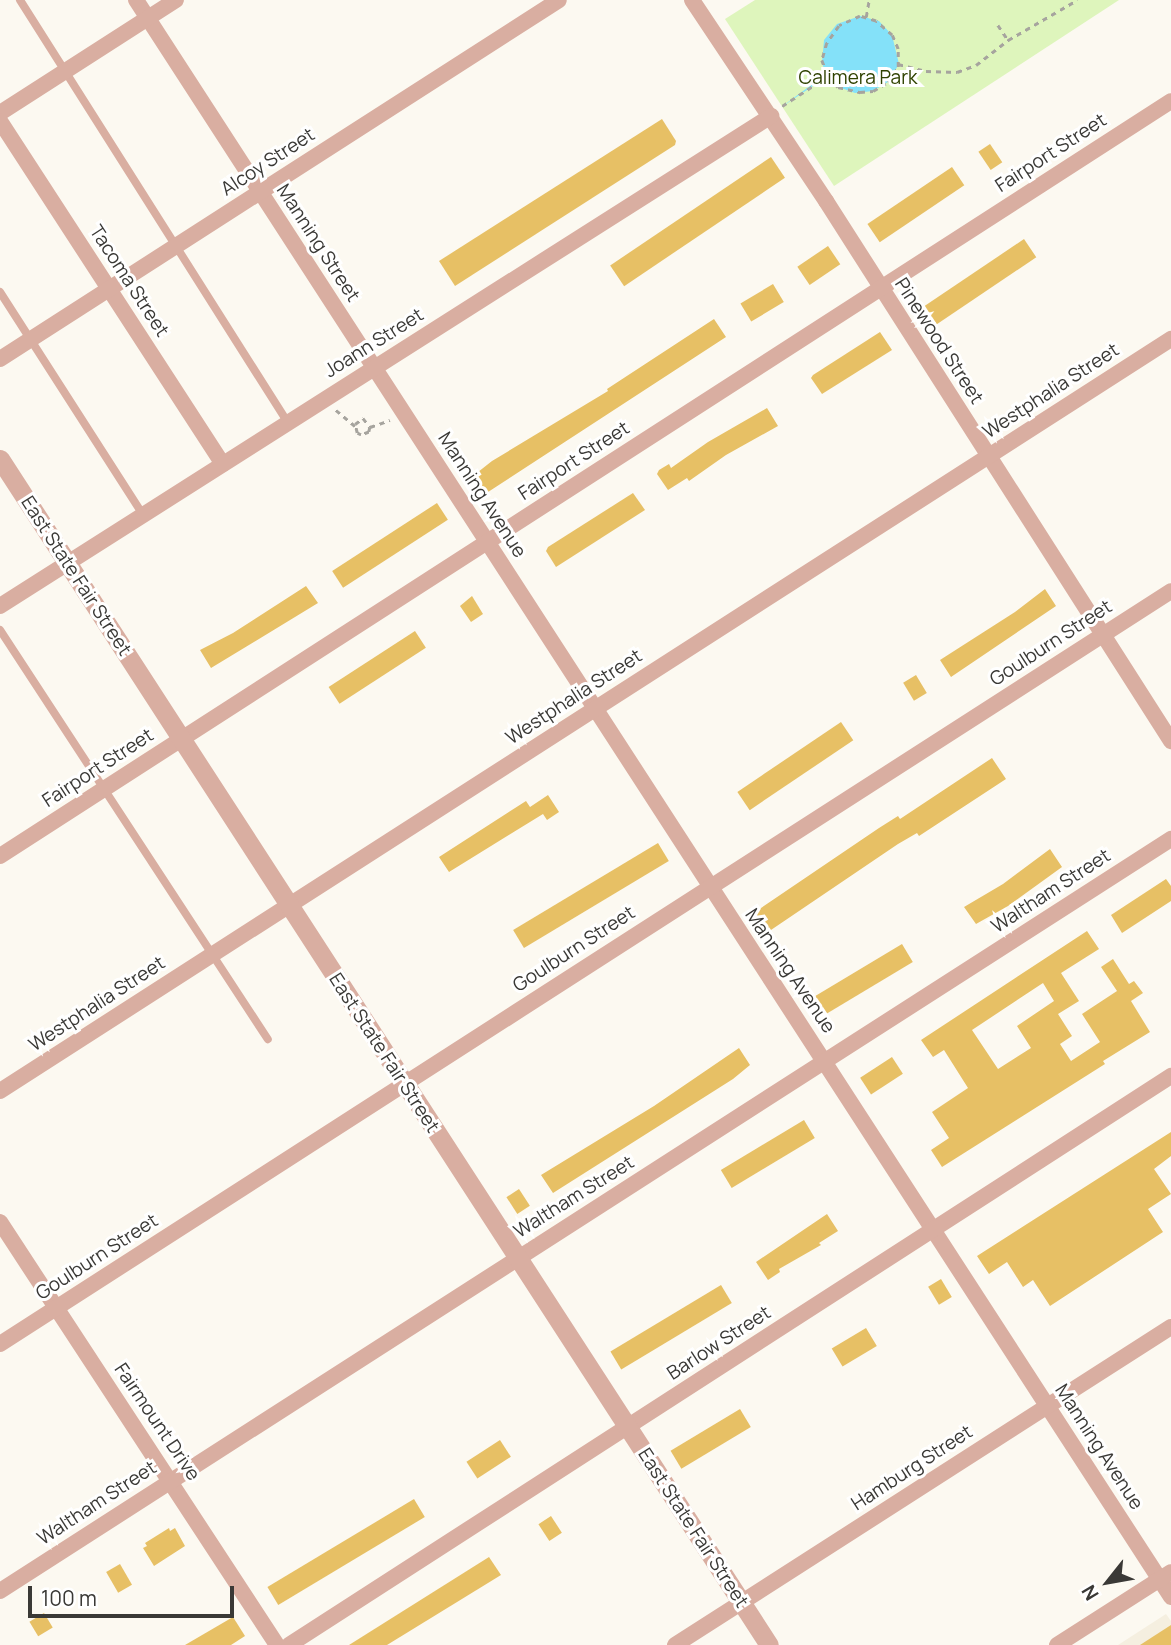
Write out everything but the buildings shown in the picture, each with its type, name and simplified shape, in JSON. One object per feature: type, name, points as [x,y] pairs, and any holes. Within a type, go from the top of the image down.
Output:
[{"type":"street","name":"Manning Street","points":[[136,0],[374,368]]},
{"type":"street","points":[[0,113],[176,0]]},
{"type":"street","name":"Alcoy Street","points":[[0,359],[559,0]]},
{"type":"street","name":"Pinewood Street","points":[[692,0],[775,112],[880,288],[1171,741]]},
{"type":"street","name":"Fairport Street","points":[[0,856],[1171,101]]},
{"type":"street","name":"Joann Street","points":[[0,606],[775,112]]},
{"type":"street","name":"Tacoma Street","points":[[0,121],[223,464]]},
{"type":"street","name":"Westphalia Street","points":[[0,1091],[1171,338]]},
{"type":"street","name":"Manning Avenue","points":[[374,368],[1048,1405],[1165,1576],[1171,1597]]},
{"type":"street","name":"East State Fair Street","points":[[0,459],[769,1645]]},
{"type":"street","name":"Goulburn Street","points":[[0,1344],[1171,591]]},
{"type":"street","name":"Waltham Street","points":[[0,1591],[1171,839]]},
{"type":"street","name":"Barlow Street","points":[[289,1645],[1171,1076]]},
{"type":"street","name":"Fairmount Drive","points":[[0,1222],[277,1645]]},
{"type":"street","name":"Hamburg Street","points":[[675,1645],[1171,1327]]},
{"type":"street","points":[[1056,1645],[1165,1576]]},
{"type":"lane","points":[[20,0],[288,423]]},
{"type":"lane","points":[[0,292],[143,515]]},
{"type":"lane","points":[[0,631],[268,1039]]},
{"type":"path","points":[[866,18],[869,0]]},
{"type":"path","points":[[898,64],[926,71],[957,72],[976,65],[1008,40],[1077,0]]},
{"type":"path","points":[[860,16],[876,20],[892,35],[898,49],[898,64],[888,82],[873,92],[860,92],[838,87],[828,76],[822,60],[827,43],[839,26],[860,16]]},
{"type":"path","points":[[998,25],[1008,40]]},
{"type":"path","points":[[775,112],[828,76]]},
{"type":"path","points":[[335,408],[361,435],[369,432],[370,427]]},
{"type":"path","points":[[355,426],[363,418],[370,427]]},
{"type":"path","points":[[370,427],[390,420]]},
{"type":"shaded area","points":[[1166,1614],[1171,1621],[1171,1645],[1118,1645]]},
{"type":"green space","name":"Calimera Park","points":[[755,0],[1119,0],[834,186],[725,19]]},
{"type":"water","points":[[860,16],[879,21],[892,35],[899,64],[888,82],[873,91],[855,93],[838,87],[828,76],[780,108],[826,74],[822,63],[824,40],[837,24]]}]
